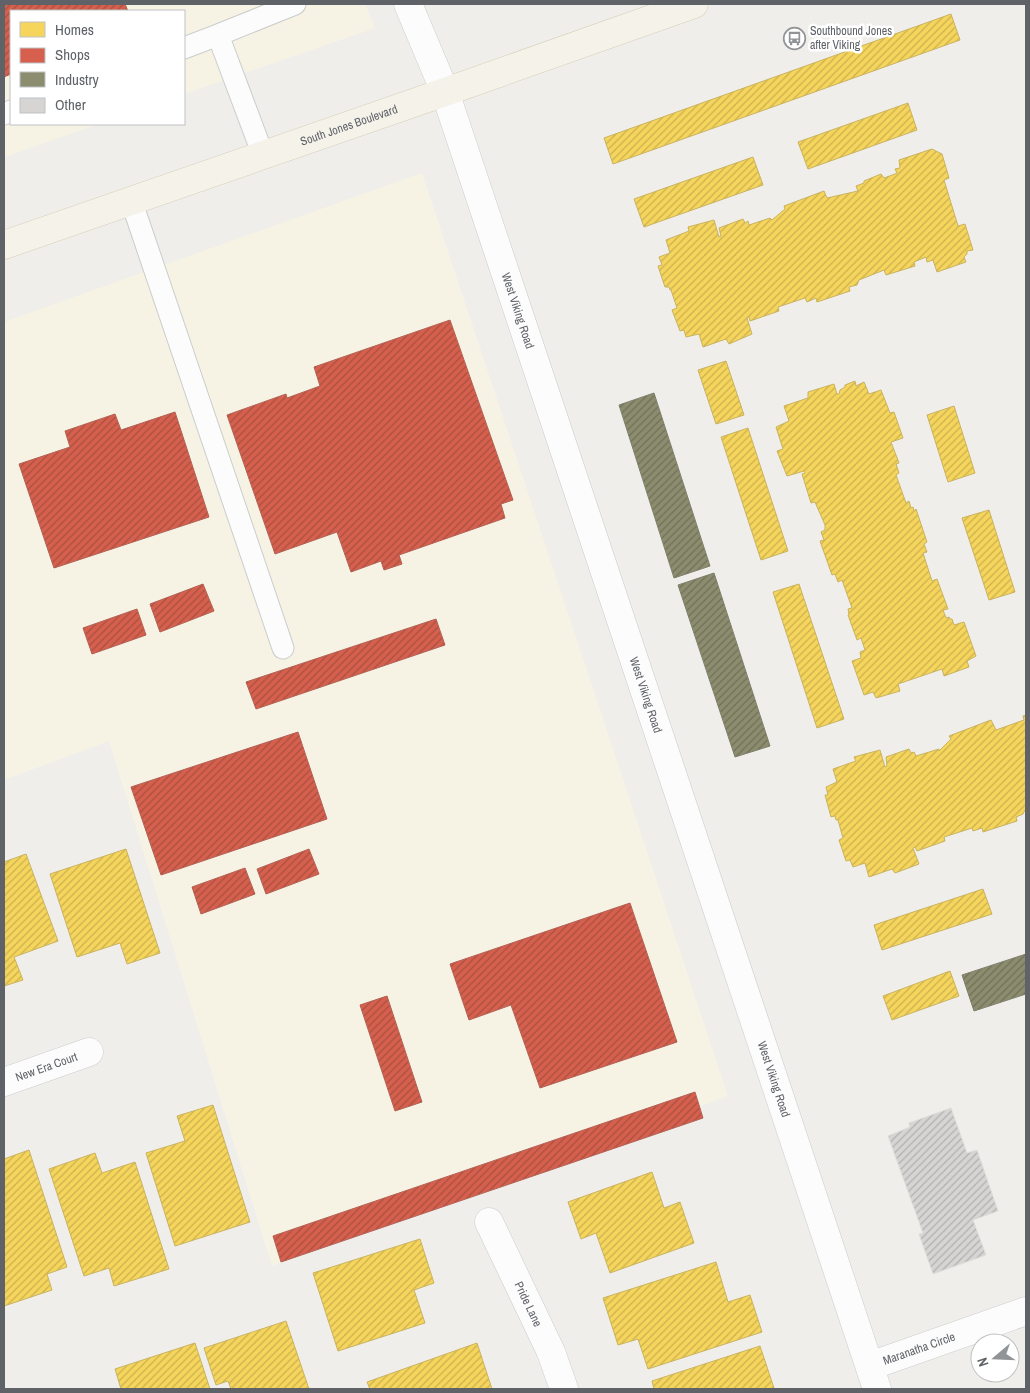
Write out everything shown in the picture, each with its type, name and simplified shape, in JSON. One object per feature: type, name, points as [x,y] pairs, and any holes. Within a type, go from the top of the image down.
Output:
[{"type":"main road","name":"South Jones Boulevard","points":[[4,245],[694,4]]},
{"type":"street","name":"West Viking Road","points":[[408,4],[445,92],[874,1377]]},
{"type":"street","name":"New Era Court","points":[[4,1082],[89,1052]]},
{"type":"street","name":"Pride Lane","points":[[489,1222],[551,1352],[564,1389]]},
{"type":"street","name":"Maranatha Circle","points":[[874,1377],[1026,1311]]},
{"type":"lane","points":[[185,48],[295,4]]},
{"type":"lane","points":[[218,35],[263,155]]},
{"type":"lane","points":[[131,200],[283,648]]},
{"type":"shaded area","points":[[4,4],[365,4],[375,28],[185,94],[185,10],[10,10],[10,125],[96,125],[4,157]]},
{"type":"shaded area","points":[[422,173],[728,1096],[272,1266],[109,741],[4,780],[4,322]]},
{"type":"building: Homes","points":[[951,14],[960,40],[613,164],[604,138]]},
{"type":"building: Homes","points":[[908,103],[917,130],[808,169],[798,142]]},
{"type":"building: Homes","points":[[932,149],[942,154],[949,178],[944,180],[958,226],[965,224],[973,250],[967,251],[964,257],[966,262],[937,272],[933,260],[927,262],[926,257],[914,262],[915,266],[886,275],[884,270],[859,280],[857,285],[849,287],[850,291],[817,302],[816,298],[807,302],[805,298],[778,307],[779,311],[750,321],[749,317],[747,318],[752,334],[729,344],[726,339],[703,347],[699,334],[686,337],[684,330],[680,331],[672,310],[677,308],[671,290],[669,287],[665,287],[658,266],[662,265],[659,257],[670,253],[666,240],[689,231],[688,227],[714,220],[719,237],[721,236],[719,228],[743,219],[745,223],[748,221],[749,225],[770,218],[772,220],[785,209],[784,206],[824,191],[827,198],[858,191],[856,186],[864,183],[864,181],[881,174],[884,178],[897,173],[895,169],[900,168],[899,160]]},
{"type":"building: Homes","points":[[753,157],[763,185],[644,227],[634,199]]},
{"type":"building: Homes","points":[[726,361],[744,415],[716,424],[698,370]]},
{"type":"building: Homes","points":[[855,381],[856,386],[864,382],[869,394],[881,390],[890,413],[894,412],[903,438],[891,442],[899,463],[896,464],[899,473],[896,475],[906,503],[909,501],[911,508],[913,507],[914,511],[916,509],[927,542],[924,544],[927,552],[923,553],[932,581],[937,579],[948,609],[943,610],[946,618],[952,619],[954,625],[964,622],[976,656],[967,661],[969,667],[944,676],[942,669],[898,684],[900,691],[876,698],[873,692],[864,695],[852,661],[861,658],[860,652],[865,650],[861,638],[857,640],[848,615],[848,609],[852,608],[842,580],[838,582],[835,574],[832,575],[820,541],[824,540],[821,532],[825,530],[825,525],[815,502],[811,503],[802,474],[805,473],[804,471],[787,476],[777,451],[783,449],[776,427],[789,421],[784,406],[808,398],[808,392],[834,384],[837,394],[839,394],[845,385]]},
{"type":"building: Homes","points":[[954,406],[975,473],[948,482],[927,415]]},
{"type":"building: Homes","points":[[748,428],[788,551],[761,560],[721,437]]},
{"type":"building: Homes","points":[[989,510],[1015,592],[989,600],[962,518]]},
{"type":"building: Homes","points":[[799,584],[844,719],[817,728],[773,592]]},
{"type":"building: Homes","points":[[1026,715],[1026,809],[1023,814],[1016,817],[1017,821],[983,832],[982,828],[973,831],[972,828],[944,837],[945,841],[917,851],[915,847],[913,848],[919,864],[895,873],[892,869],[869,877],[865,863],[853,867],[850,860],[846,861],[839,840],[843,838],[838,820],[836,820],[835,816],[831,817],[825,795],[828,795],[826,787],[837,782],[833,769],[856,761],[854,757],[880,750],[885,767],[887,766],[886,757],[909,749],[916,756],[939,749],[939,751],[951,739],[949,736],[991,720],[996,730],[1024,720],[1023,716]]},
{"type":"building: Homes","points":[[126,849],[160,953],[127,964],[120,943],[77,957],[50,874]]},
{"type":"building: Homes","points":[[26,854],[58,941],[14,957],[23,980],[4,986],[4,862]]},
{"type":"building: Homes","points":[[983,889],[992,914],[882,950],[874,925]]},
{"type":"building: Homes","points":[[950,971],[959,996],[892,1020],[883,996]]},
{"type":"building: Homes","points":[[213,1105],[250,1222],[175,1246],[146,1153],[185,1141],[177,1116]]},
{"type":"building: Homes","points":[[29,1150],[67,1267],[47,1274],[52,1290],[4,1306],[4,1159]]},
{"type":"building: Homes","points":[[95,1153],[102,1173],[135,1162],[169,1269],[114,1286],[109,1268],[84,1276],[49,1169]]},
{"type":"building: Homes","points":[[652,1172],[664,1208],[680,1202],[694,1243],[610,1273],[596,1233],[581,1239],[568,1202]]},
{"type":"building: Homes","points":[[420,1239],[434,1283],[414,1290],[425,1323],[338,1351],[313,1273]]},
{"type":"building: Homes","points":[[716,1262],[728,1302],[750,1295],[762,1332],[648,1369],[638,1339],[618,1345],[603,1298]]},
{"type":"building: Homes","points":[[286,1321],[309,1389],[231,1389],[228,1381],[216,1385],[204,1348]]},
{"type":"building: Homes","points":[[195,1343],[210,1389],[121,1389],[115,1369]]},
{"type":"building: Homes","points":[[477,1343],[492,1389],[370,1389],[367,1382]]},
{"type":"building: Homes","points":[[760,1346],[774,1388],[654,1389],[652,1381]]},
{"type":"building: Shops","points":[[4,4],[125,4],[128,10],[10,10],[10,74],[4,77]]},
{"type":"building: Shops","points":[[450,320],[513,500],[501,504],[505,518],[399,555],[402,564],[384,570],[381,561],[351,572],[337,532],[275,554],[227,415],[286,394],[287,398],[320,386],[314,367]]},
{"type":"building: Shops","points":[[175,412],[209,517],[54,568],[19,464],[70,447],[65,431],[115,414],[121,430]]},
{"type":"building: Shops","points":[[203,584],[214,611],[160,632],[150,604]]},
{"type":"building: Shops","points":[[137,609],[146,635],[92,654],[83,628]]},
{"type":"building: Shops","points":[[436,619],[445,645],[256,709],[246,682]]},
{"type":"building: Shops","points":[[298,732],[327,819],[161,875],[131,787]]},
{"type":"building: Shops","points":[[309,849],[319,874],[266,894],[257,869]]},
{"type":"building: Shops","points":[[245,868],[255,894],[201,914],[192,887]]},
{"type":"building: Shops","points":[[630,903],[677,1042],[540,1088],[511,1005],[469,1020],[450,964]]},
{"type":"building: Shops","points":[[387,996],[422,1102],[395,1111],[360,1005]]},
{"type":"building: Shops","points":[[695,1092],[703,1118],[281,1262],[273,1236]]},
{"type":"building: Industry","points":[[654,393],[710,566],[674,578],[619,405]]},
{"type":"building: Industry","points":[[714,573],[770,746],[735,757],[678,585]]},
{"type":"building: Industry","points":[[1026,954],[1026,994],[974,1011],[962,975]]},
{"type":"building: Other","points":[[951,1108],[967,1153],[977,1150],[998,1211],[973,1220],[986,1255],[933,1274],[919,1234],[923,1233],[888,1136],[910,1127],[909,1123]]},
{"type":"place","name":"Southbound Jones after Viking","points":[[794,38]]}]
